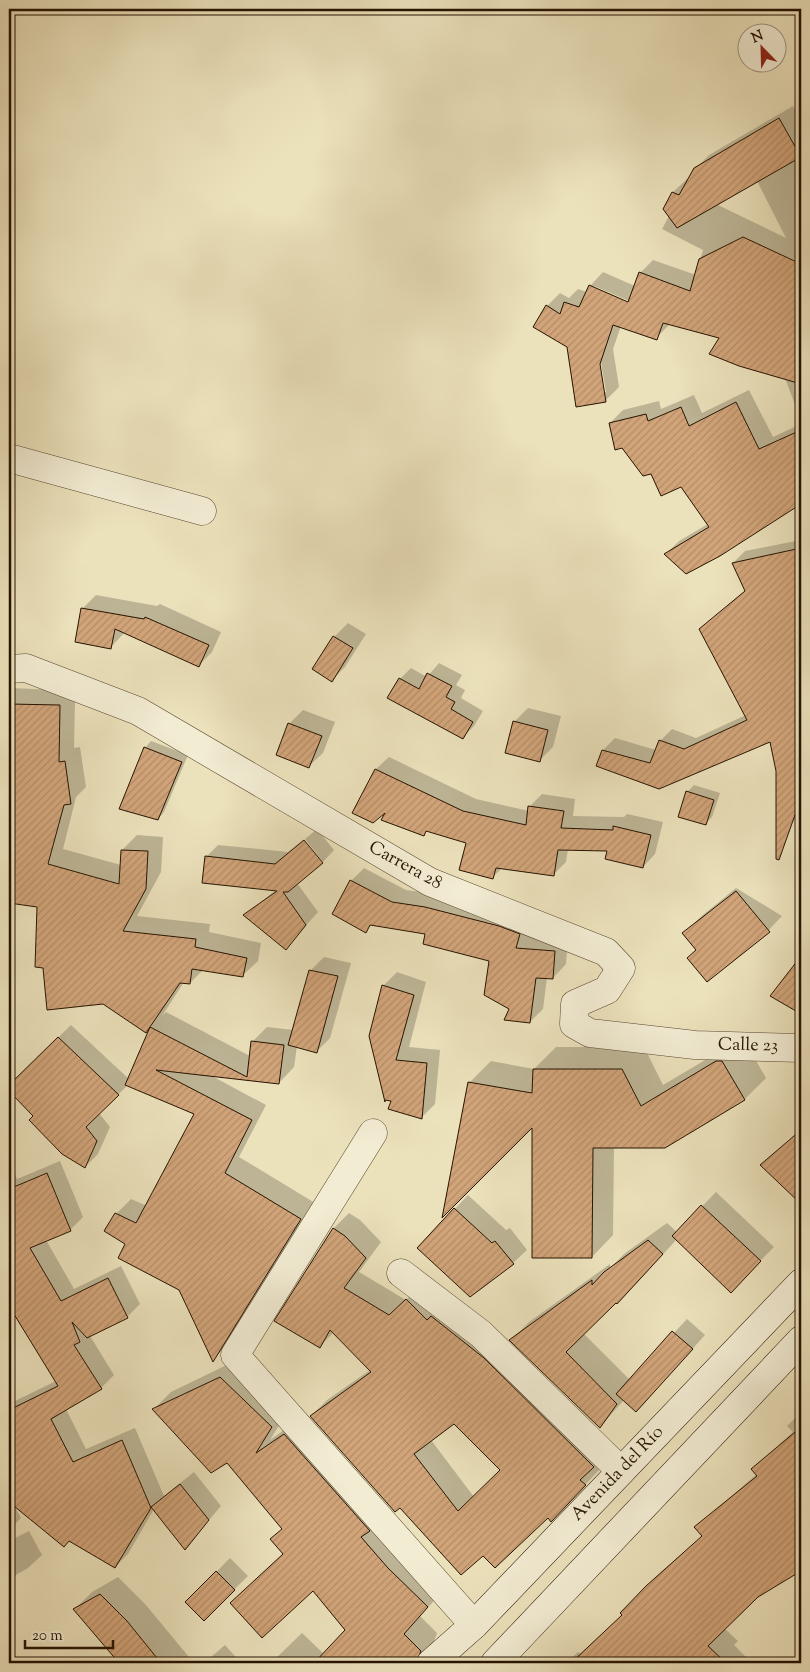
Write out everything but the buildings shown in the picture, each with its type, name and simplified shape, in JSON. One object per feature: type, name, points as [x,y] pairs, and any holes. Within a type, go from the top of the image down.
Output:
[{"type":"street","points":[[9,458],[202,512]]},
{"type":"street","name":"Carrera 28","points":[[9,669],[26,668],[138,711],[430,882],[606,952],[621,968],[607,990],[575,1004],[574,1024],[590,1033],[695,1045]]},
{"type":"street","name":"Calle 23","points":[[695,1045],[801,1047]]},
{"type":"street","points":[[374,1133],[235,1355],[474,1625]]},
{"type":"street","points":[[401,1273],[481,1334],[628,1463],[668,1481]]},
{"type":"street","name":"Avenida del Río","points":[[431,1663],[474,1625],[801,1283]]},
{"type":"street","points":[[495,1663],[801,1340]]},
{"type":"street","points":[[738,1348],[768,1375]]}]
